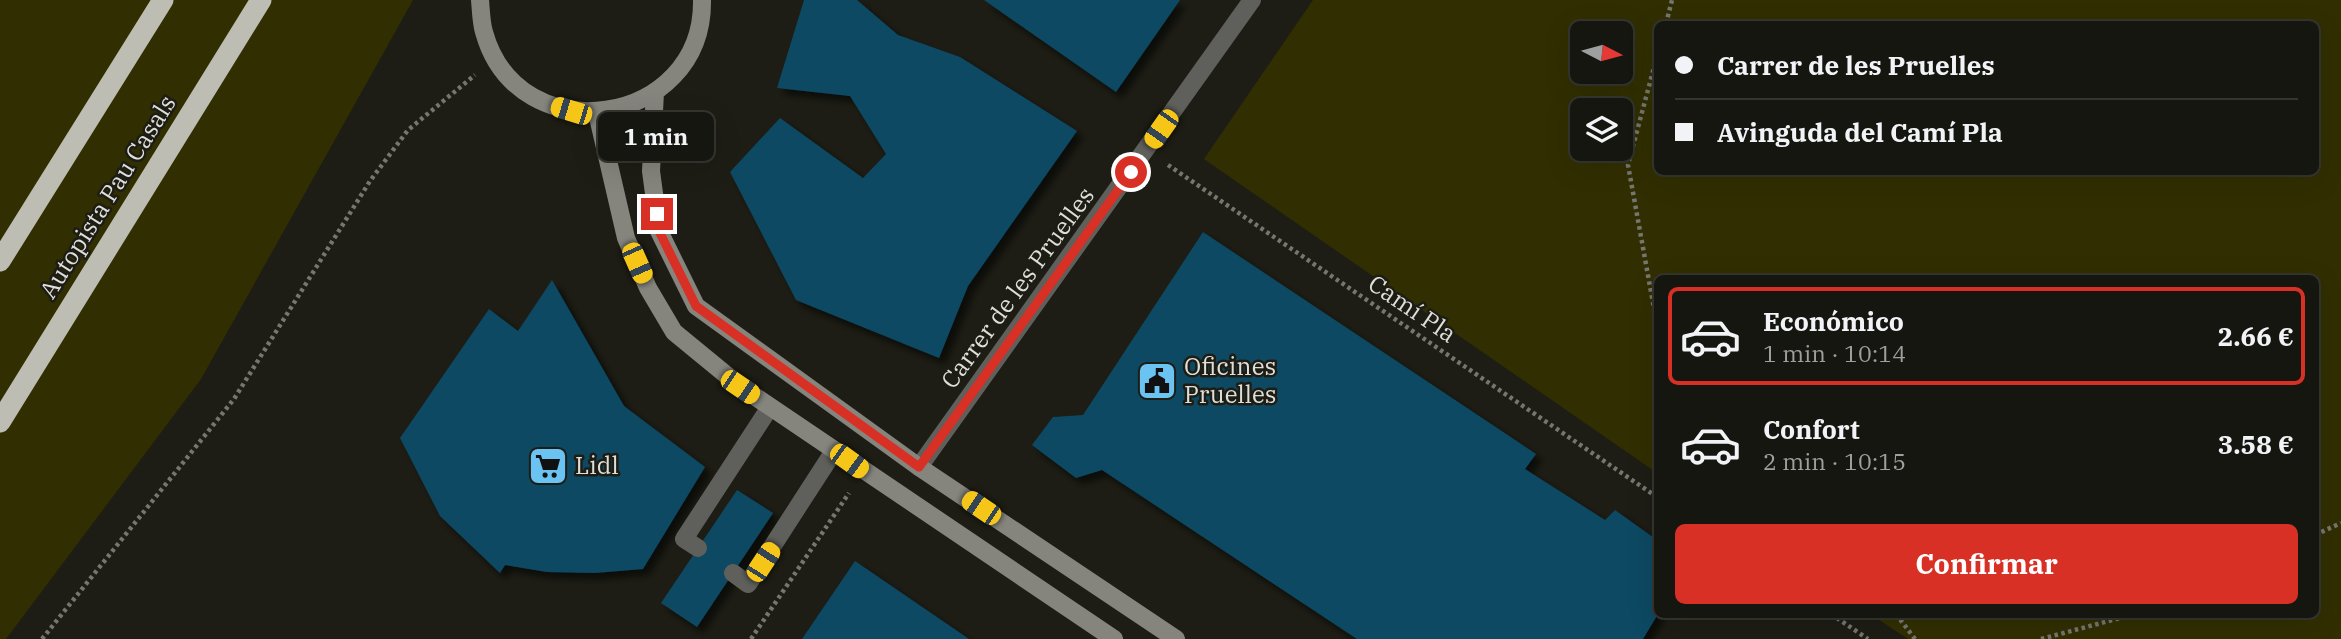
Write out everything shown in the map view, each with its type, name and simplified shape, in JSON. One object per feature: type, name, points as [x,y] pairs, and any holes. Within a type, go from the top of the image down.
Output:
[{"type":"highway","points":[[0,261],[163,0]]},
{"type":"highway","name":"Autopista Pau Casals","points":[[0,422],[261,0]]},
{"type":"street","points":[[480,0],[484,31],[495,58],[513,81],[545,103],[571,111],[597,113],[627,107],[655,92],[677,71],[693,44],[702,0]]},
{"type":"street","name":"Carrer de les Pruelles","points":[[919,467],[1252,0]]},
{"type":"street","points":[[655,92],[651,171],[659,231],[696,306],[919,467],[1177,639]]},
{"type":"street","points":[[597,113],[626,238],[648,288],[674,332],[770,407],[863,472],[1114,639]]},
{"type":"street","points":[[698,548],[684,539],[770,407]]},
{"type":"street","points":[[733,573],[748,584],[834,451]]},
{"type":"path","points":[[1667,21],[1672,0]]},
{"type":"path","points":[[42,639],[234,399],[370,181],[408,130],[495,58]]},
{"type":"path","points":[[1654,67],[1628,165],[1654,308]]},
{"type":"path","name":"Camí Pla","points":[[1146,150],[1654,494]]},
{"type":"path","points":[[751,639],[863,472]]},
{"type":"path","points":[[2319,533],[2341,523]]},
{"type":"path","points":[[1837,618],[1868,639]]},
{"type":"path","points":[[1899,618],[1915,639]]},
{"type":"path","points":[[2041,639],[2120,618]]},
{"type":"shaded area","points":[[0,0],[413,0],[201,379],[6,639],[0,639]]},
{"type":"shaded area","points":[[1313,0],[2341,0],[2341,639],[1908,639],[1876,618],[2319,618],[2319,275],[1654,275],[1654,471],[1204,159]]},
{"type":"building","points":[[804,0],[857,0],[898,35],[960,57],[1077,131],[968,286],[939,358],[796,300],[730,172],[780,118],[863,178],[886,154],[850,96],[777,88]]},
{"type":"building","points":[[984,0],[1180,0],[1116,92]]},
{"type":"building","points":[[1203,232],[1536,454],[1525,469],[1605,520],[1615,510],[1654,538],[1656,618],[1643,639],[1357,639],[1102,470],[1076,478],[1032,445],[1053,417],[1083,415]]},
{"type":"building","points":[[552,280],[624,406],[705,467],[643,569],[595,573],[547,572],[505,565],[500,573],[440,516],[400,438],[489,309],[518,331]]},
{"type":"building","points":[[737,490],[773,513],[697,627],[661,603]]},
{"type":"building","points":[[855,561],[969,639],[802,639]]},
{"type":"place","name":"Oficines Pruelles","points":[[1157,381]]},
{"type":"place","name":"Lidl","points":[[548,466]]},
{"type":"route","points":[[657,214],[659,231],[696,306],[919,467],[1131,172]]}]
